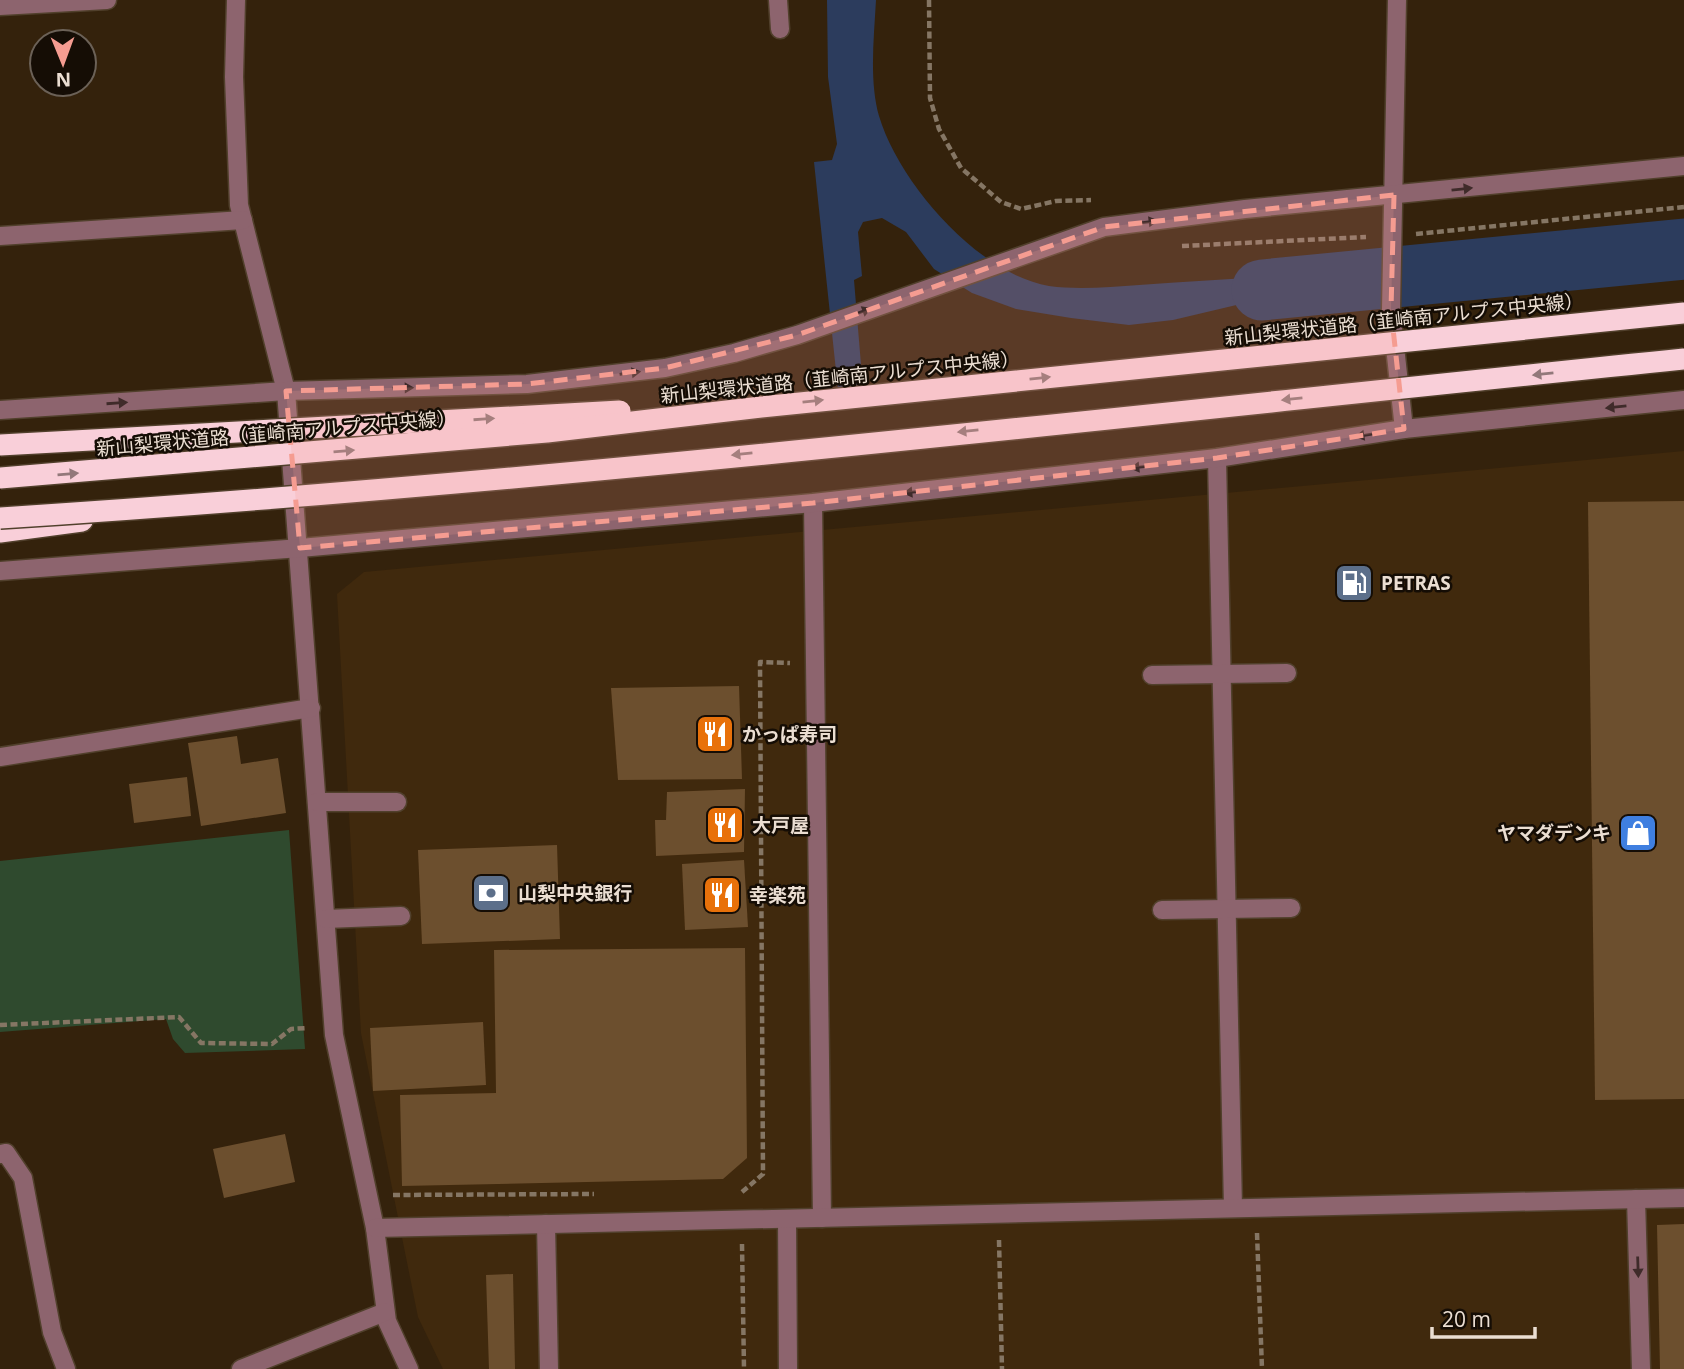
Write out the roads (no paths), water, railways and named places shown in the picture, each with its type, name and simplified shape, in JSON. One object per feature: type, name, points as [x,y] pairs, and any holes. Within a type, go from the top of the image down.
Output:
[{"type":"highway","name":"新山梨環状道路（韮崎南アルプス中央線）","points":[[0,478],[384,448],[1684,313]]},
{"type":"highway","points":[[0,518],[202,505],[1684,359]]},
{"type":"highway","points":[[0,445],[377,427],[593,412],[761,407]]},
{"type":"highway","points":[[0,532],[202,505]]},
{"type":"street","points":[[0,6],[107,0]]},
{"type":"street","points":[[236,0],[234,77],[239,205],[286,391],[300,548],[333,1026],[376,1228],[385,1312],[409,1369]]},
{"type":"street","points":[[778,0],[780,29]]},
{"type":"street","points":[[1397,0],[1391,310],[1404,429]]},
{"type":"street","points":[[0,410],[286,391],[527,384],[596,377],[699,360],[797,335],[1079,234],[1104,228],[1245,209],[1684,166]]},
{"type":"street","points":[[0,236],[243,220]]},
{"type":"street","points":[[0,571],[813,503],[1217,458],[1404,429],[1684,400]]},
{"type":"street","points":[[1217,458],[1233,1208]]},
{"type":"street","points":[[813,503],[822,1218]]},
{"type":"street","points":[[1152,675],[1287,673]]},
{"type":"street","points":[[0,757],[311,708]]},
{"type":"street","points":[[317,802],[397,802]]},
{"type":"street","points":[[1162,910],[1291,908]]},
{"type":"street","points":[[326,919],[401,916]]},
{"type":"street","points":[[0,1154],[6,1153],[23,1178],[52,1332],[66,1369]]},
{"type":"street","points":[[376,1228],[1684,1198]]},
{"type":"street","points":[[1636,1199],[1641,1369]]},
{"type":"street","points":[[787,1219],[788,1369]]},
{"type":"street","points":[[545,1224],[549,1369]]},
{"type":"street","points":[[241,1369],[385,1312]]},
{"type":"water","points":[[827,0],[876,0],[874,88],[879,116],[889,142],[904,169],[945,222],[969,245],[995,264],[1022,278],[1060,287],[1105,287],[1266,277],[1290,280],[1345,274],[1347,288],[1266,298],[1173,320],[1129,325],[1071,318],[1016,309],[972,293],[934,269],[906,232],[882,218],[863,222],[858,232],[862,276],[854,280],[864,401],[838,390],[814,162],[832,160],[837,144],[828,77]]},
{"type":"waterway","points":[[1262,290],[1684,249]]},
{"type":"place","name":"PETRAS","points":[[1354,583]]},
{"type":"place","name":"かっぱ寿司","points":[[715,734]]},
{"type":"place","name":"大戸屋","points":[[725,825]]},
{"type":"place","name":"ヤマダデンキ","points":[[1638,833]]},
{"type":"place","name":"山梨中央銀行","points":[[491,893]]},
{"type":"place","name":"幸楽苑","points":[[722,895]]}]
